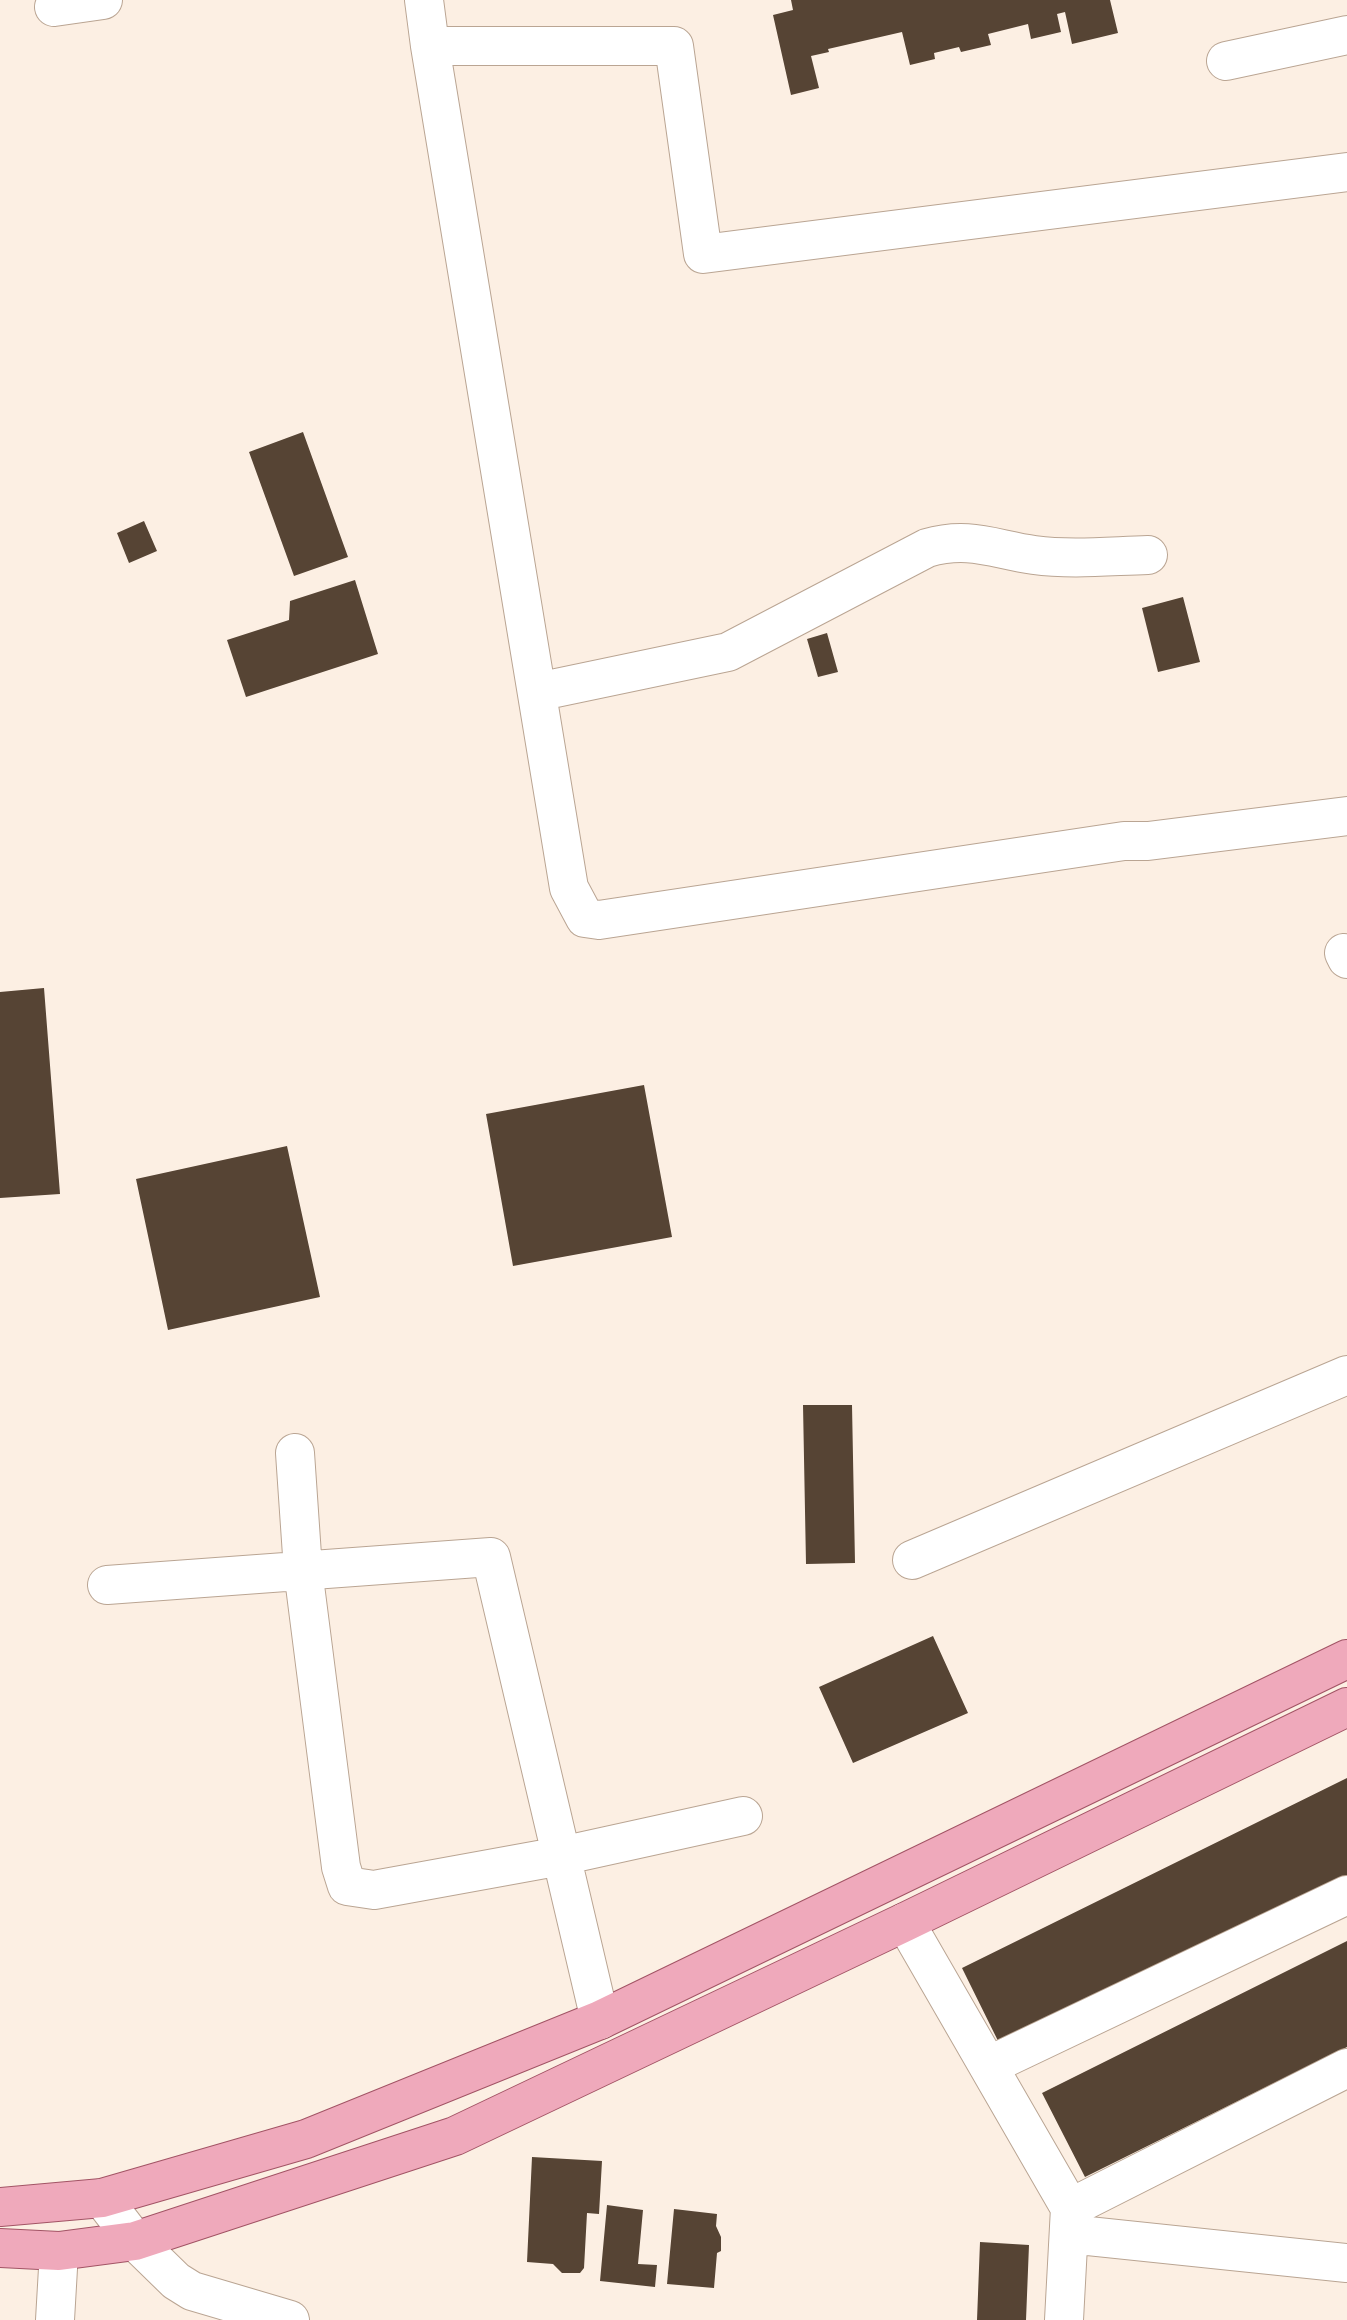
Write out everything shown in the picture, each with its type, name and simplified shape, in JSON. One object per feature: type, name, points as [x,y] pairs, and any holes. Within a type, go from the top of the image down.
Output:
[{"type":"main road","points":[[0,2207],[102,2198],[306,2139],[600,2020],[1347,1659]]},
{"type":"main road","points":[[0,2248],[59,2251],[135,2241],[455,2136],[905,1922],[1347,1707]]},
{"type":"street","points":[[54,7],[103,0]]},
{"type":"street","points":[[424,0],[569,888],[585,918],[599,920],[1124,841],[1148,841],[1347,816]]},
{"type":"street","points":[[1226,61],[1347,35]]},
{"type":"street","points":[[430,46],[674,46],[702,254],[1347,172]]},
{"type":"street","points":[[537,692],[728,652],[927,548],[943,543],[970,542],[1034,555],[1062,557],[1148,555]]},
{"type":"street","points":[[912,1560],[1347,1375]]},
{"type":"street","points":[[295,1452],[303,1570],[341,1867],[347,1886],[374,1890],[561,1856],[743,1816]]},
{"type":"street","points":[[107,1585],[491,1557],[600,2020]]},
{"type":"street","points":[[988,2066],[1347,1895]]},
{"type":"street","points":[[905,1922],[988,2066],[1070,2221],[1064,2320]]},
{"type":"street","points":[[1070,2221],[1347,2067]]},
{"type":"street","points":[[1299,2092],[1347,2096]]},
{"type":"street","points":[[102,2198],[135,2241],[176,2281],[192,2291],[290,2320]]},
{"type":"street","points":[[1070,2221],[1347,2263]]},
{"type":"street","points":[[55,2320],[59,2251]]},
{"type":"building","points":[[791,0],[1110,0],[1118,33],[1072,44],[1065,12],[1057,14],[1061,32],[1031,39],[1028,24],[988,34],[991,45],[961,52],[959,47],[934,53],[935,59],[910,65],[902,32],[828,49],[829,52],[811,56],[819,88],[791,95],[773,15],[793,10]]},
{"type":"building","points":[[303,432],[348,557],[294,576],[249,452]]},
{"type":"building","points":[[144,521],[157,551],[129,563],[117,533]]},
{"type":"building","points":[[355,580],[378,654],[246,697],[227,640],[289,620],[290,601]]},
{"type":"building","points":[[1183,597],[1200,662],[1158,672],[1142,608]]},
{"type":"building","points":[[827,633],[838,672],[818,677],[807,639]]},
{"type":"building","points":[[44,988],[60,1194],[0,1198],[0,992]]},
{"type":"building","points":[[644,1085],[672,1237],[513,1266],[486,1114]]},
{"type":"building","points":[[287,1146],[320,1297],[168,1330],[136,1179]]},
{"type":"building","points":[[803,1405],[852,1405],[855,1563],[806,1564]]},
{"type":"building","points":[[933,1636],[968,1713],[853,1763],[819,1687]]},
{"type":"building","points":[[1347,1778],[1347,1884],[1004,2053],[962,1968]]},
{"type":"building","points":[[1347,1941],[1347,2047],[1085,2177],[1042,2093]]},
{"type":"building","points":[[532,2157],[602,2161],[599,2214],[587,2213],[584,2268],[580,2273],[562,2273],[553,2264],[527,2262]]},
{"type":"building","points":[[607,2205],[643,2210],[638,2264],[657,2265],[655,2287],[600,2281]]},
{"type":"building","points":[[674,2209],[717,2214],[716,2226],[721,2237],[721,2251],[717,2253],[714,2288],[667,2284]]},
{"type":"building","points":[[980,2242],[1029,2245],[1026,2320],[977,2320]]}]
